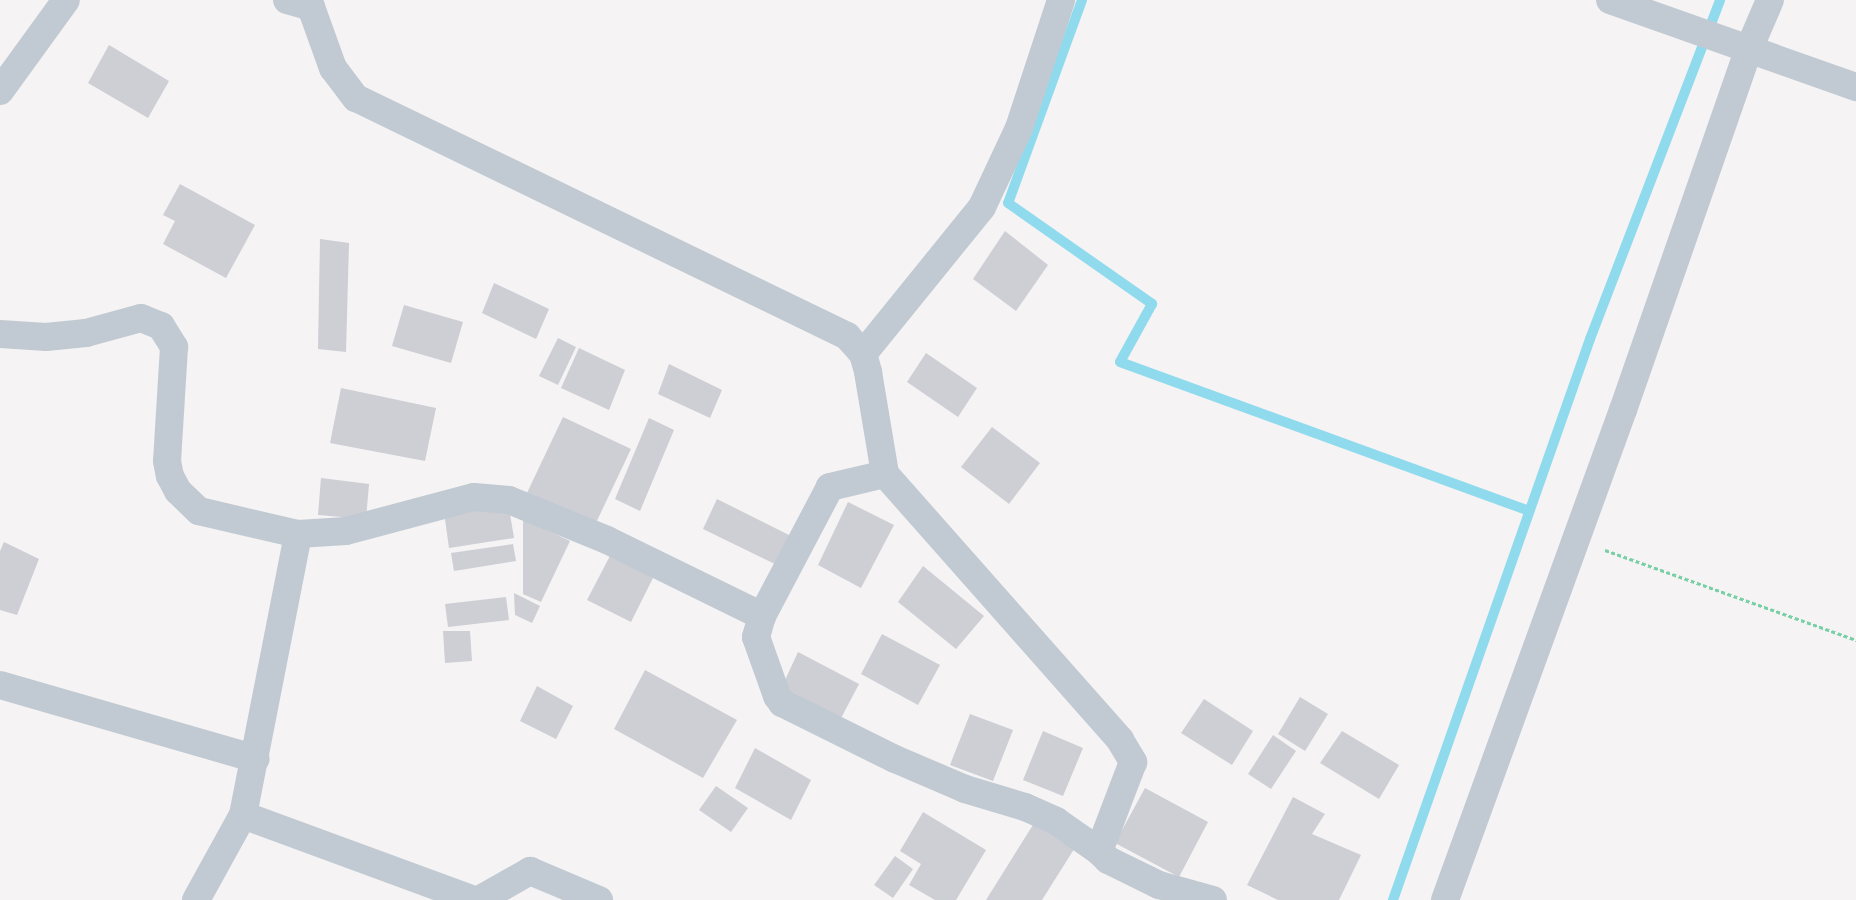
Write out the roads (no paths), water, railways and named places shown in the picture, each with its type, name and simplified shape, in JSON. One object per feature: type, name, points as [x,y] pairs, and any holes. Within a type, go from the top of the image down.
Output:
[{"type":"street","points":[[0,91],[66,0]]},
{"type":"street","points":[[287,0],[311,7],[333,68],[356,98],[846,336],[863,354],[884,474],[1120,740],[1133,762],[1099,851]]},
{"type":"street","points":[[863,354],[982,207],[1020,128],[1061,0]]},
{"type":"street","points":[[1610,0],[1856,87]]},
{"type":"street","points":[[1445,900],[1574,539],[1743,47],[1770,0]]},
{"type":"street","points":[[0,334],[46,337],[86,333],[141,318],[161,326],[174,347],[167,461],[178,491],[199,511],[298,534],[346,531],[474,497],[509,500],[607,540],[762,616]]},
{"type":"street","points":[[884,474],[830,487],[762,616],[756,637],[782,703],[904,763],[965,789],[1025,806],[1056,821],[1099,851],[1108,860],[1159,885],[1213,900]]},
{"type":"street","points":[[196,900],[243,815],[256,759],[298,534]]},
{"type":"street","points":[[0,685],[256,759]]},
{"type":"street","points":[[243,815],[474,900]]},
{"type":"street","points":[[480,900],[530,870],[599,900]]},
{"type":"waterway","points":[[1082,0],[1008,203],[1152,304],[1120,362],[1529,511]]},
{"type":"waterway","points":[[1393,900],[1590,339],[1720,0]]}]
